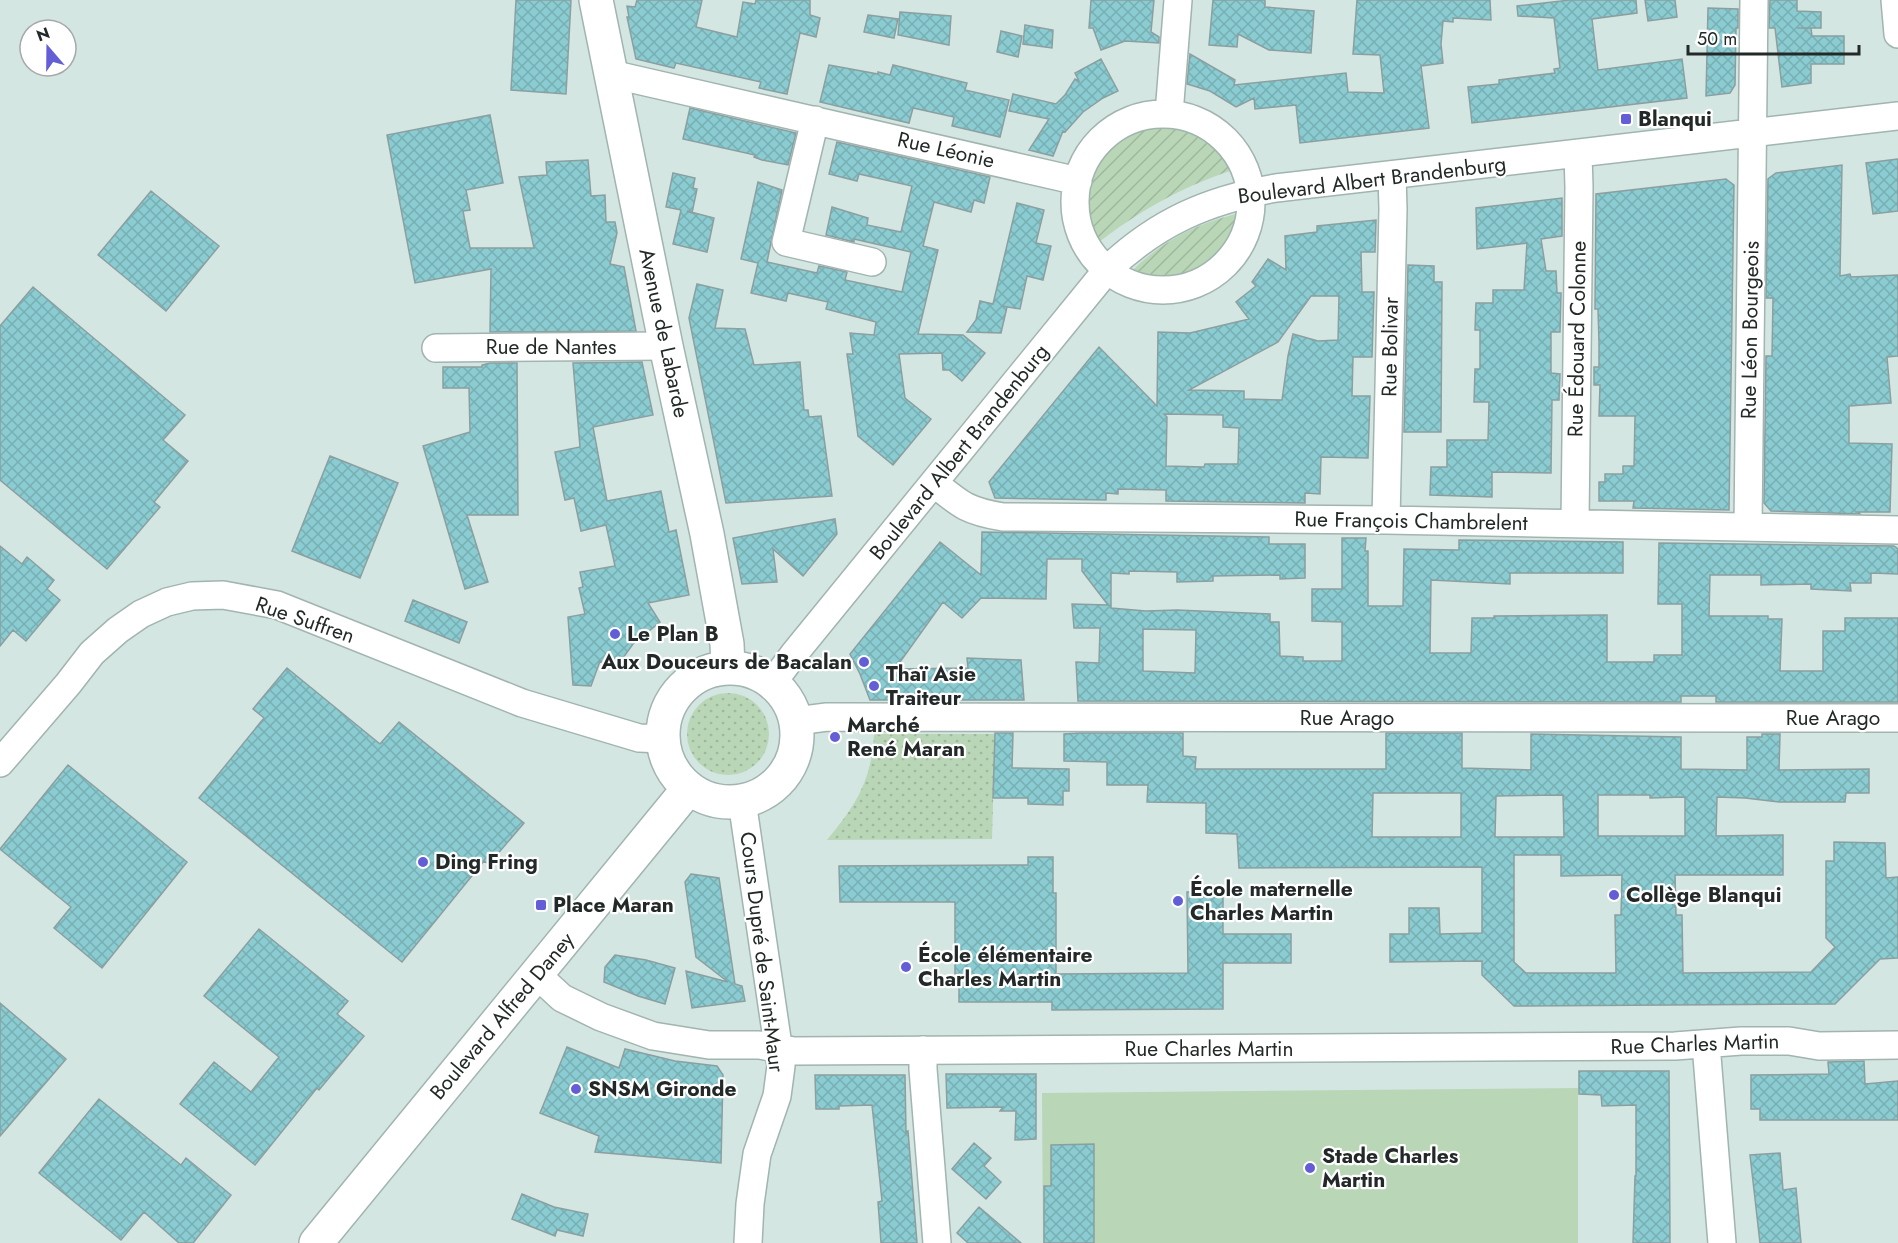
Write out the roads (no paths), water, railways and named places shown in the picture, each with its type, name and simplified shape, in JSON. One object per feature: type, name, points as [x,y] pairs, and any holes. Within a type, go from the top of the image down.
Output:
[{"type":"main road","name":"Avenue de Labarde","points":[[596,0],[666,346],[707,534],[727,644],[728,667]]},
{"type":"main road","points":[[728,667],[752,671],[773,682],[788,700],[796,721],[797,742],[791,763],[779,781],[762,794],[742,801],[723,802],[705,798],[689,789],[675,775],[666,758],[662,739],[664,718],[673,698],[688,682],[707,671],[728,667]]},
{"type":"main road","name":"Boulevard Alfred Daney","points":[[316,1243],[689,789]]},
{"type":"street","points":[[1169,114],[1178,0]]},
{"type":"street","name":"Rue Léon Bourgeois","points":[[1748,526],[1754,0]]},
{"type":"street","points":[[1895,0],[1898,34]]},
{"type":"street","name":"Rue Léonie","points":[[611,74],[1078,181]]},
{"type":"street","points":[[1169,114],[1200,122],[1216,131],[1229,143],[1244,166],[1251,192],[1251,211],[1247,230],[1239,247],[1214,275],[1197,284],[1159,291],[1140,288],[1123,281],[1096,260],[1081,235],[1075,206],[1078,181],[1085,162],[1096,145],[1111,131],[1129,121],[1169,114]]},
{"type":"street","name":"Boulevard Albert Brandenburg","points":[[773,682],[1107,270],[1137,243],[1174,220],[1211,203],[1251,192],[1898,116]]},
{"type":"street","points":[[815,120],[786,242],[872,262]]},
{"type":"street","name":"Rue Édouard Colonne","points":[[1575,523],[1580,187],[1578,154]]},
{"type":"street","name":"Rue Bolivar","points":[[1386,520],[1392,175]]},
{"type":"street","name":"Rue de Nantes","points":[[436,348],[666,346]]},
{"type":"street","name":"Rue François Chambrelent","points":[[934,483],[963,507],[1003,517],[1386,520],[1898,530]]},
{"type":"street","name":"Rue Suffren","points":[[0,763],[92,653],[118,630],[141,614],[167,602],[192,596],[223,595],[277,606],[522,703],[630,735],[662,739]]},
{"type":"street","name":"Rue Arago","points":[[796,721],[827,717],[1898,718]]},
{"type":"street","name":"Cours Dupré de Saint-Maur","points":[[742,801],[780,1066],[777,1096],[757,1154],[750,1204],[748,1243]]},
{"type":"street","name":"Rue Charles Martin","points":[[537,975],[562,998],[602,1017],[653,1035],[709,1046],[759,1045],[794,1051],[1675,1046],[1789,1041],[1819,1046],[1898,1045]]},
{"type":"street","points":[[1706,1044],[1722,1243]]},
{"type":"street","points":[[923,1050],[937,1243]]},
{"type":"place","name":"Blanqui","points":[[1626,119]]},
{"type":"place","name":"Le Plan B","points":[[615,634]]},
{"type":"place","name":"Aux Douceurs de Bacalan","points":[[864,662]]},
{"type":"place","name":"Thaï Asie Traiteur","points":[[874,686]]},
{"type":"place","name":"Marché René Maran","points":[[835,737]]},
{"type":"place","name":"Ding Fring","points":[[423,862]]},
{"type":"place","name":"Collège Blanqui","points":[[1614,895]]},
{"type":"place","name":"École maternelle Charles Martin","points":[[1178,901]]},
{"type":"place","name":"Place Maran","points":[[541,905]]},
{"type":"place","name":"École élémentaire Charles Martin","points":[[906,967]]},
{"type":"place","name":"SNSM Gironde","points":[[576,1089]]},
{"type":"place","name":"Stade Charles Martin","points":[[1310,1168]]}]
